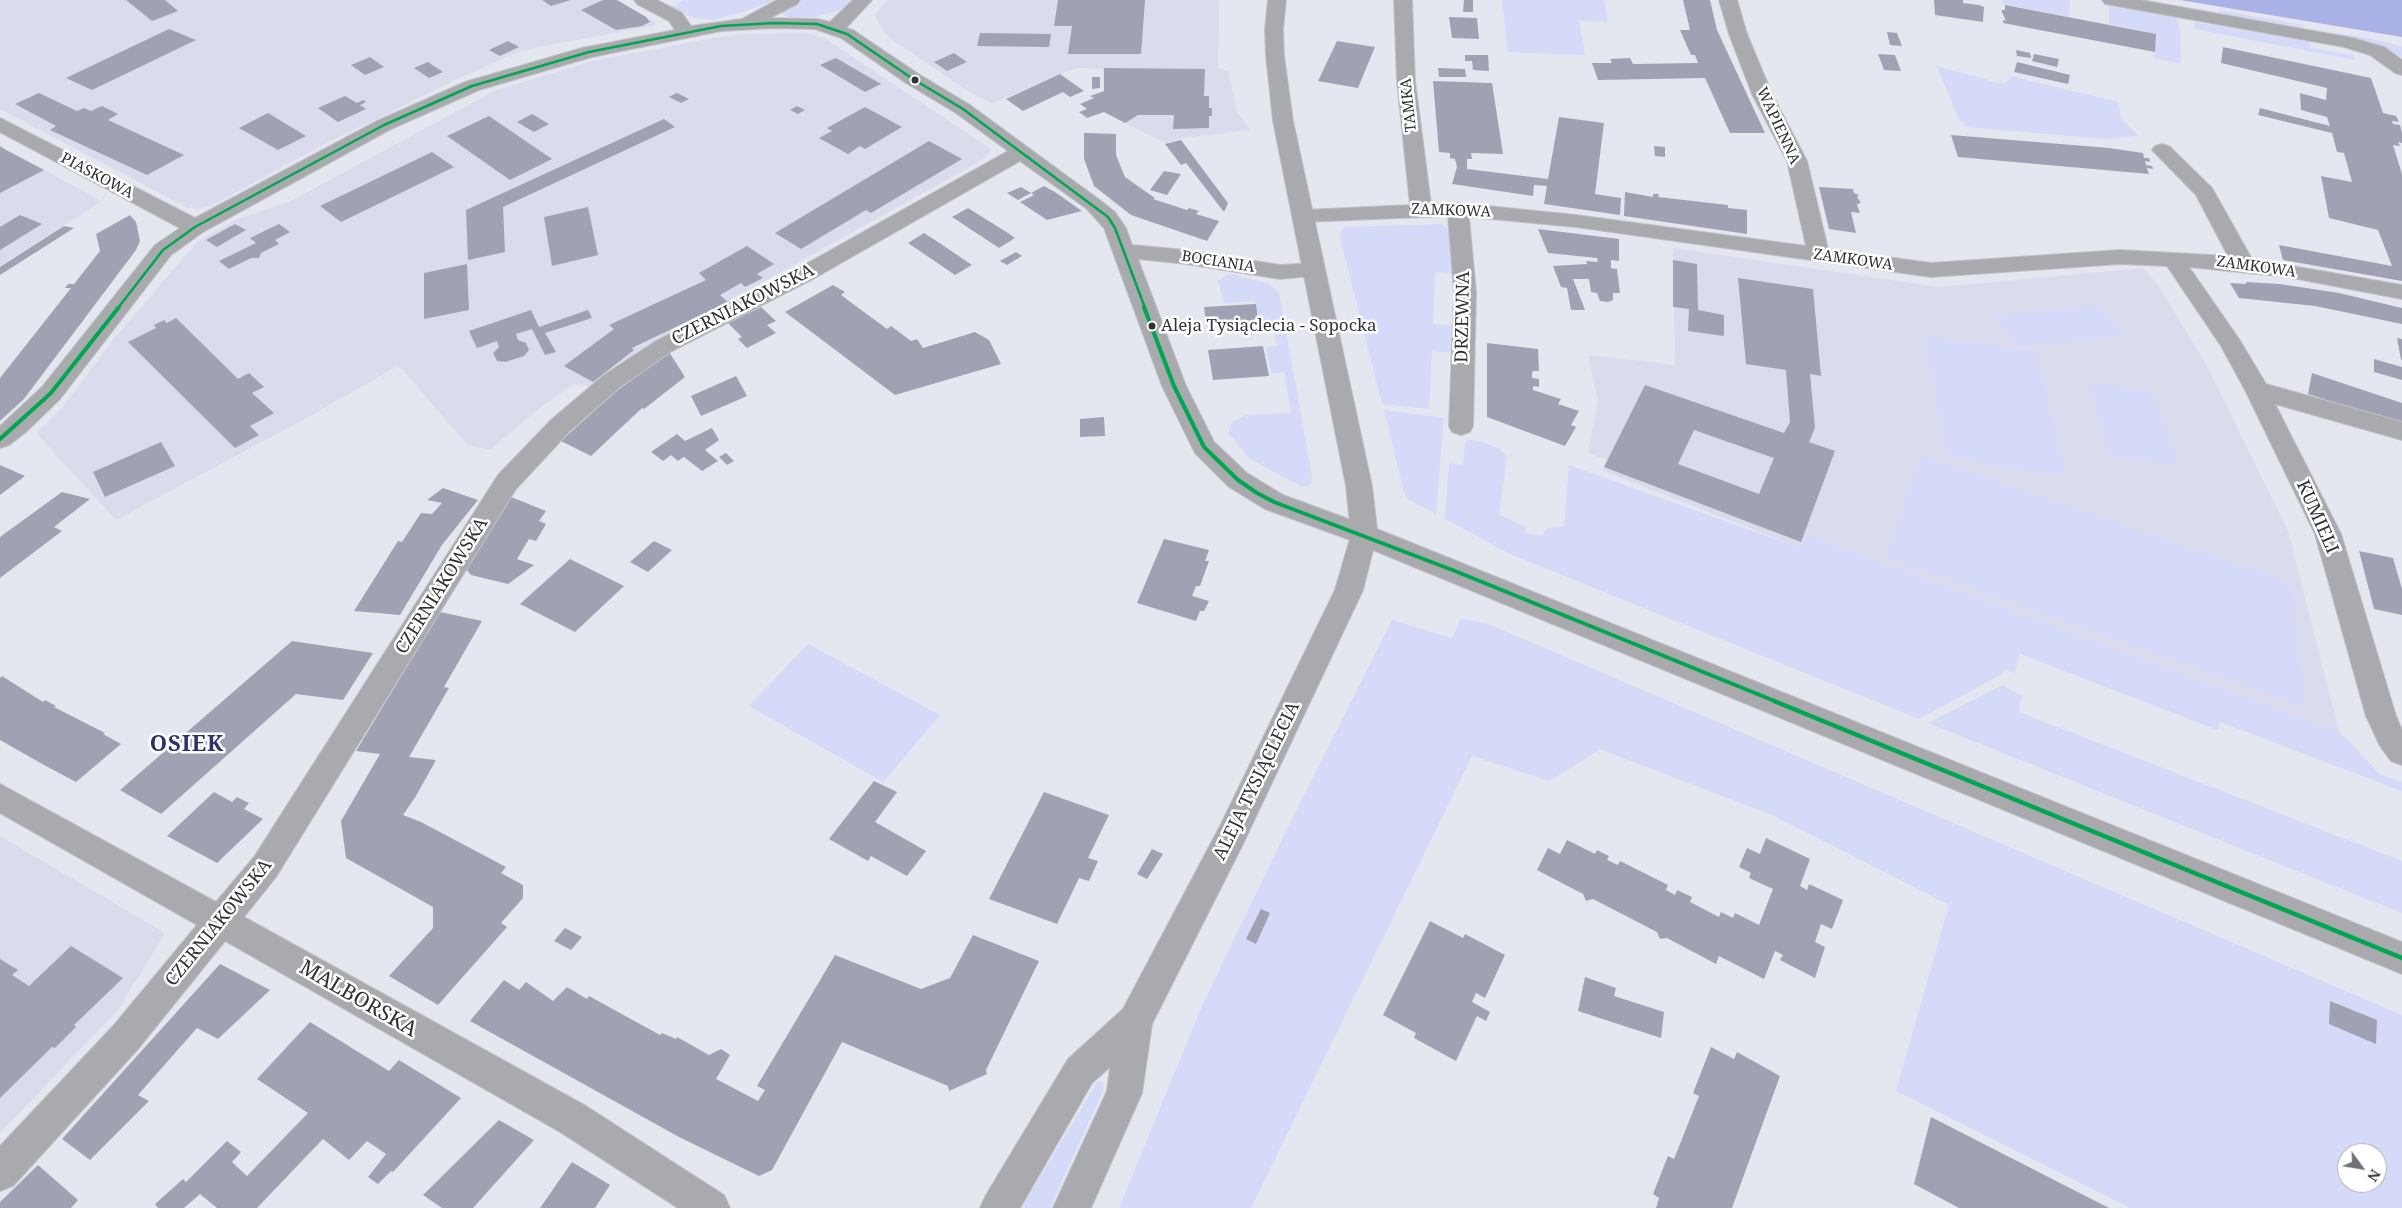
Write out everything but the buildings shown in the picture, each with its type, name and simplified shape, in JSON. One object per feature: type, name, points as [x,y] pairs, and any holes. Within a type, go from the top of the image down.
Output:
[{"type":"main road","name":"ALEJA TYSIĄCLECIA","points":[[1072,1208],[1124,1093],[1135,1021],[1231,836],[1349,590],[1364,535],[1360,486],[1283,121],[1275,56],[1274,29],[1277,0]]},
{"type":"main road","points":[[1364,535],[2402,958]]},
{"type":"main road","name":"ALEJA TYSIĄCLECIA","points":[[999,1208],[1080,1071],[1135,1021]]},
{"type":"street","points":[[643,0],[676,17],[686,32]]},
{"type":"street","points":[[746,23],[791,0]]},
{"type":"street","points":[[835,28],[864,0]]},
{"type":"street","name":"TAMKA","points":[[1403,0],[1406,81],[1421,209]]},
{"type":"street","name":"WAPIENNA","points":[[1728,0],[1738,34],[1762,94],[1796,161],[1819,255]]},
{"type":"street","points":[[2111,0],[2346,42],[2376,51],[2402,68]]},
{"type":"street","points":[[0,439],[17,426],[51,393],[155,258],[195,227],[384,126],[448,96],[550,62],[686,32],[746,23],[817,24],[835,28],[847,34],[913,80],[963,109],[1094,204],[1108,217],[1115,228],[1174,386],[1204,447],[1238,480],[1266,497],[1313,517],[1364,535]]},
{"type":"street","name":"PIASKOWA","points":[[0,124],[195,227]]},
{"type":"street","points":[[2162,150],[2204,192],[2243,263]]},
{"type":"street","name":"CZERNIAKOWSKA","points":[[0,1173],[126,1037],[223,922],[266,867],[507,482],[560,426],[612,381],[664,346],[797,278],[1021,152]]},
{"type":"street","name":"ZAMKOWA","points":[[1306,227],[1421,209],[1458,208],[1586,222],[1931,270],[2120,258],[2173,259],[2243,263],[2402,292]]},
{"type":"street","name":"DRZEWNA","points":[[1458,208],[1462,236],[1465,292],[1461,426]]},
{"type":"street","name":"BOCIANIA","points":[[1122,251],[1186,257],[1280,272],[1314,270]]},
{"type":"street","name":"KUMIELI","points":[[2173,259],[2231,344],[2257,390],[2276,433],[2328,534],[2381,716],[2390,737],[2402,752]]},
{"type":"street","points":[[2257,390],[2402,431]]},
{"type":"street","name":"MALBORSKA","points":[[0,797],[572,1119],[711,1208]]},
{"type":"shaded area","points":[[0,0],[617,0],[656,23],[653,26],[522,50],[323,145],[209,207],[198,209],[188,208],[0,109]]},
{"type":"shaded area","points":[[683,0],[776,0],[743,12],[712,20],[693,18],[671,7]]},
{"type":"shaded area","points":[[802,0],[855,0],[841,10],[816,17],[788,17],[782,14],[781,11]]},
{"type":"shaded area","points":[[887,0],[1219,0],[1218,67],[1229,72],[1237,112],[1251,130],[1183,138],[1165,143],[1104,112],[1103,69],[1077,68],[992,104],[960,86],[886,35],[874,16]]},
{"type":"shaded area","points":[[1502,0],[1604,0],[1608,22],[1579,21],[1585,55],[1508,52]]},
{"type":"shaded area","points":[[2002,0],[2070,0],[2069,17],[2003,4]]},
{"type":"shaded area","points":[[2109,6],[2176,17],[2180,29],[2181,64],[2154,58],[2156,34],[2109,24]]},
{"type":"shaded area","points":[[2218,10],[2305,25],[2303,28],[2219,13]]},
{"type":"shaded area","points":[[2194,22],[2308,41],[2310,48],[2354,55],[2355,60],[2195,29]]},
{"type":"shaded area","points":[[2317,30],[2369,38],[2402,46],[2402,57],[2367,41]]},
{"type":"shaded area","points":[[807,33],[826,39],[992,150],[982,160],[734,298],[730,305],[639,351],[593,387],[574,384],[542,406],[490,450],[467,445],[402,369],[396,367],[303,420],[116,520],[36,433],[63,407],[113,340],[197,242],[235,220],[289,202],[496,90],[593,61],[718,37],[744,34]]},
{"type":"shaded area","points":[[1936,64],[1944,68],[1999,83],[2005,83],[2011,76],[2118,102],[2121,118],[2138,136],[2105,139],[1967,127],[1959,120]]},
{"type":"shaded area","points":[[0,146],[102,201],[0,266]]},
{"type":"shaded area","points":[[1441,224],[1452,232],[1456,274],[1435,272],[1433,324],[1456,326],[1455,353],[1432,351],[1429,409],[1382,404],[1339,233],[1346,227]]},
{"type":"shaded area","points":[[1673,248],[1939,287],[2143,268],[2158,285],[2206,364],[2288,531],[2339,731],[1806,534],[1800,548],[1602,470],[1607,460],[1588,453],[1598,402],[1588,355],[1675,365]]},
{"type":"shaded area","points":[[1233,274],[1269,284],[1279,292],[1312,476],[1311,485],[1308,487],[1300,486],[1250,459],[1228,433],[1232,422],[1246,415],[1291,413],[1284,372],[1271,373],[1266,347],[1277,346],[1272,322],[1259,322],[1255,301],[1224,303],[1218,281],[1226,275]]},
{"type":"shaded area","points":[[2098,305],[2125,336],[2017,347],[1993,316]]},
{"type":"shaded area","points":[[1924,336],[2037,352],[2067,477],[1948,457]]},
{"type":"shaded area","points":[[2088,383],[2153,391],[2179,465],[2110,456]]},
{"type":"shaded area","points":[[1384,410],[1444,418],[1436,514],[1405,496]]},
{"type":"shaded area","points":[[1469,440],[1498,448],[1507,456],[1499,514],[1525,527],[1525,533],[1542,536],[1547,528],[1564,526],[1569,465],[1800,548],[1806,534],[2339,731],[2381,775],[2402,782],[2402,791],[2220,722],[2218,730],[2020,654],[2015,673],[2005,669],[2004,673],[1919,719],[1510,554],[1445,519],[1449,463],[1463,465],[1465,443]]},
{"type":"shaded area","points":[[1920,455],[2292,583],[2306,708],[1887,558]]},
{"type":"shaded area","points":[[1461,619],[1486,623],[2402,1015],[2402,1208],[2130,1208],[1896,1091],[1949,905],[1772,815],[1600,749],[1550,781],[1472,756],[1251,1208],[1119,1208],[1202,1006],[1289,825],[1392,620],[1452,638]]},
{"type":"shaded area","points":[[808,644],[940,715],[883,782],[749,706]]},
{"type":"shaded area","points":[[2002,685],[2022,696],[2019,712],[2402,861],[2402,913],[1928,723]]},
{"type":"shaded area","points":[[0,836],[165,933],[118,1010],[0,1133]]},
{"type":"shaded area","points":[[1098,1081],[1104,1083],[1102,1093],[1050,1208],[1021,1208]]},
{"type":"water","points":[[2180,0],[2402,0],[2402,37]]},
{"type":"transit line","points":[[0,439],[51,393],[163,250],[195,227],[384,125],[472,86],[589,52],[721,26],[774,23],[817,24],[847,34],[913,79],[963,109],[1108,217],[1115,228],[1174,386],[1191,423],[1204,447],[1215,459],[1238,480],[1257,493],[1274,502],[1455,571],[2402,958]]},
{"type":"place","name":"Aleja Tysiąclecia - Sopocka","points":[[1152,326]]},
{"type":"district","name":"OSIEK","points":[[187,745]]}]
